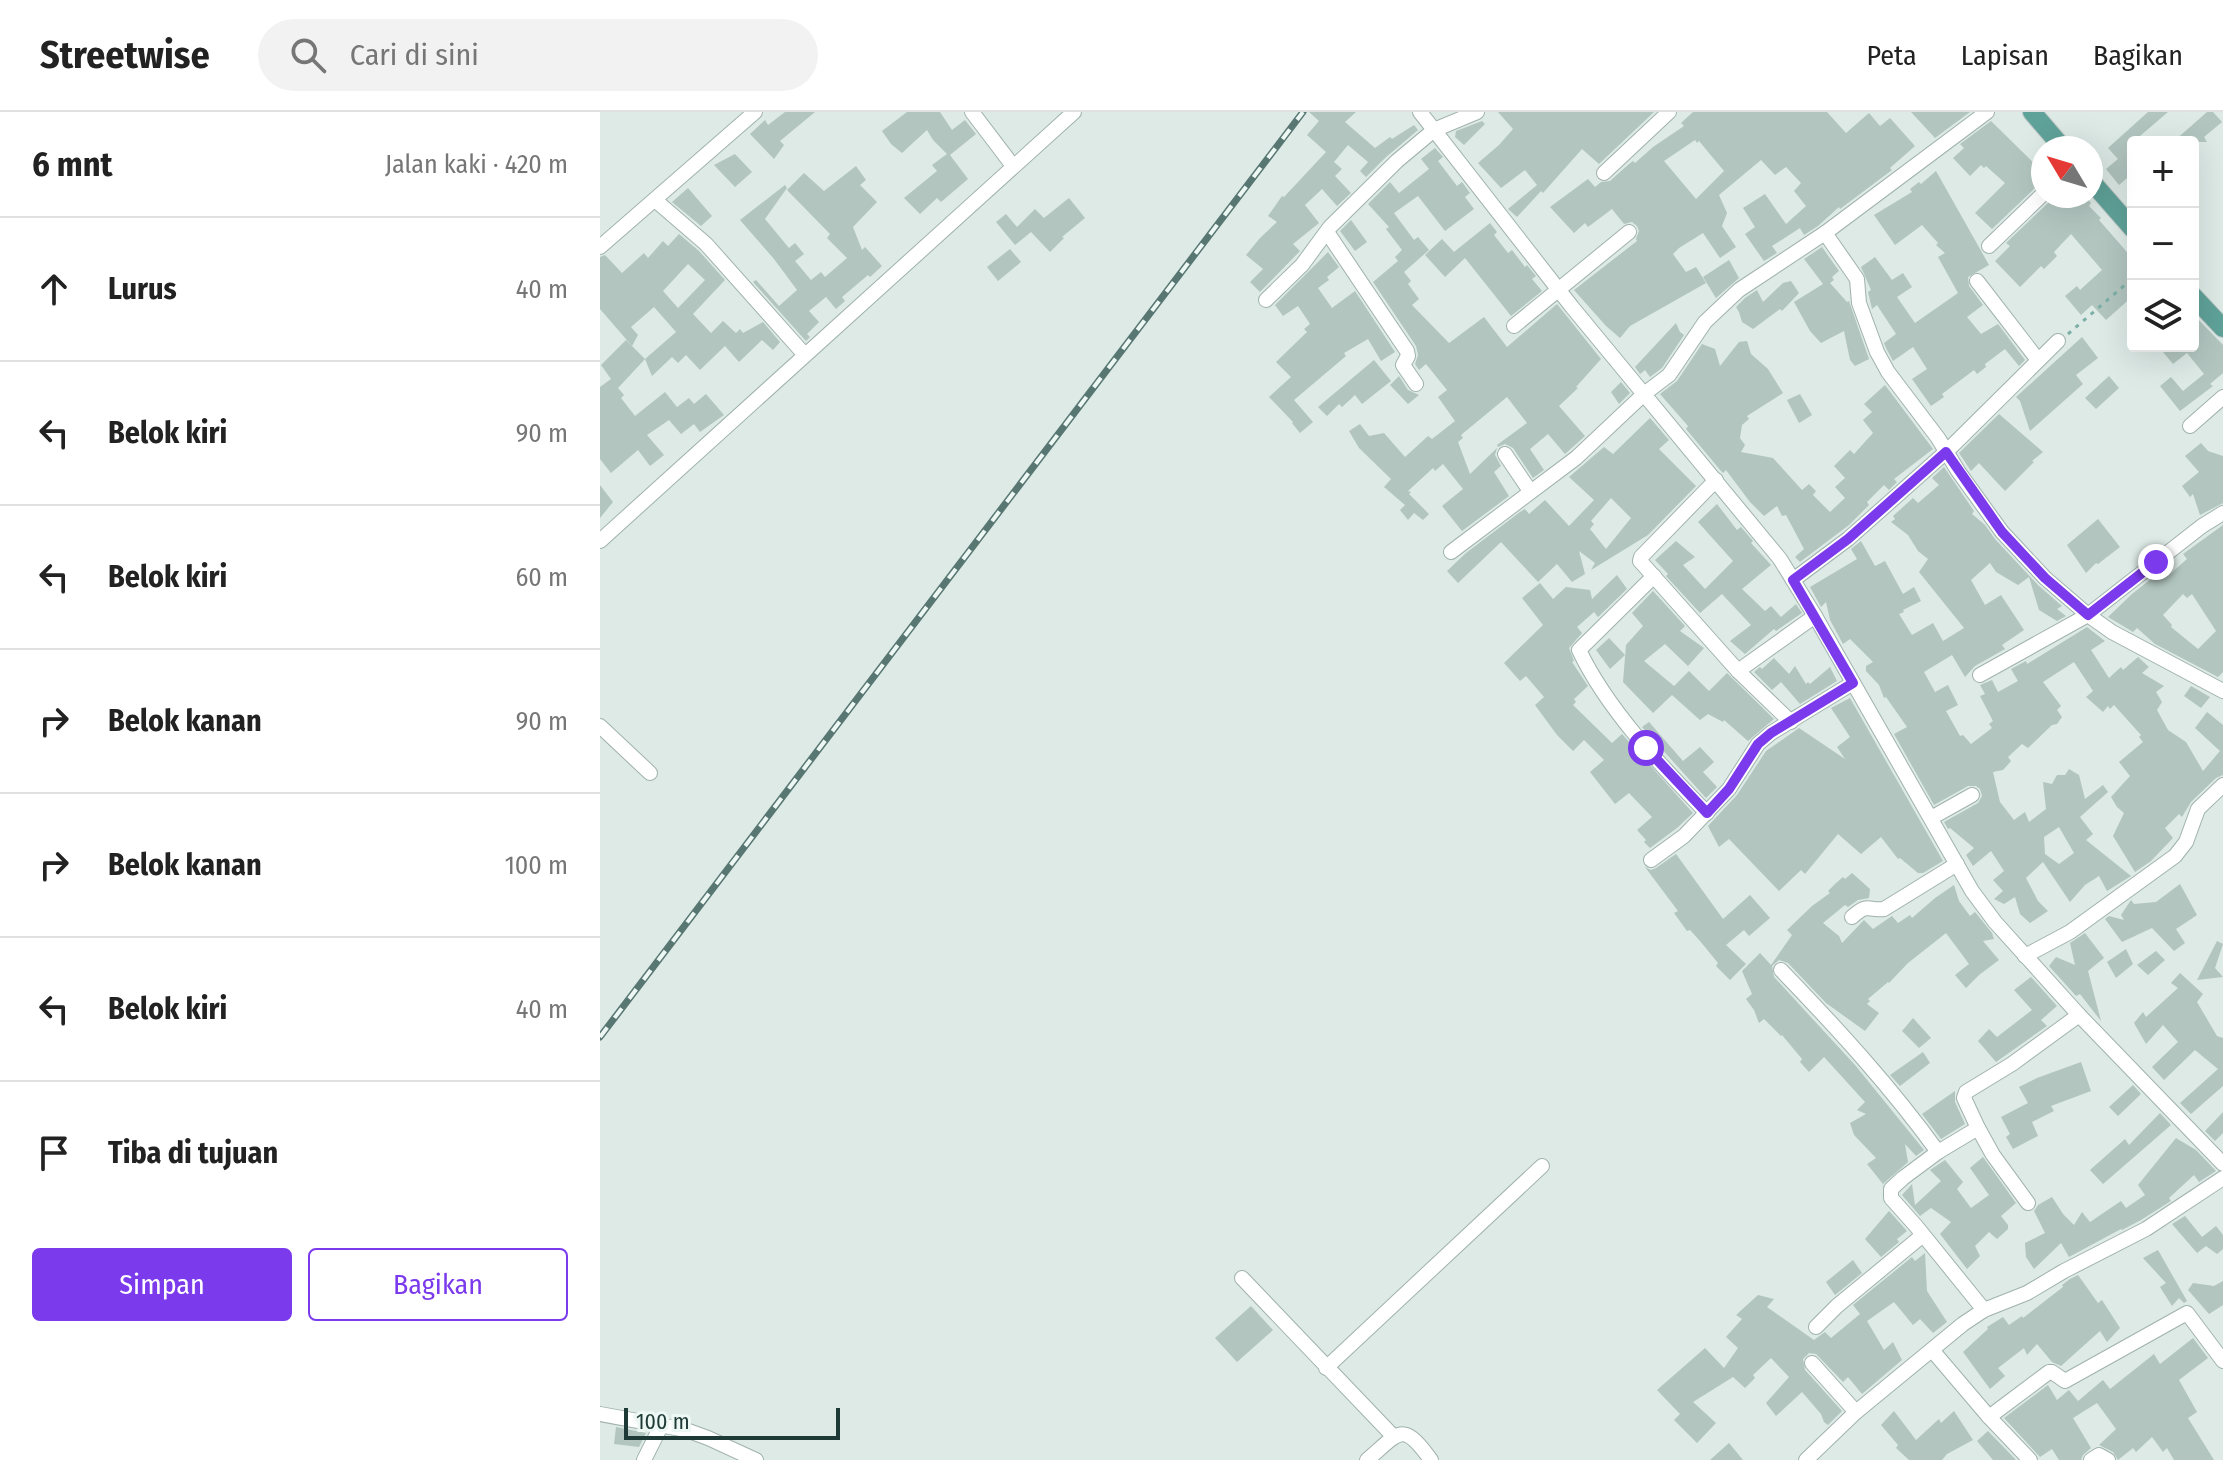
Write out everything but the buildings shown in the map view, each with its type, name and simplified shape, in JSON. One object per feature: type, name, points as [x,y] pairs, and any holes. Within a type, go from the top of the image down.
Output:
[{"type":"main road","points":[[2032,112],[2053,136]]},
{"type":"main road","points":[[2103,195],[2127,222]]},
{"type":"main road","points":[[2199,302],[2223,328]]},
{"type":"street","points":[[600,247],[755,112]]},
{"type":"street","points":[[972,112],[1013,166]]},
{"type":"street","points":[[601,537],[1074,112]]},
{"type":"street","points":[[1420,112],[1560,290],[1780,559],[1972,891],[1995,922],[2079,1015],[2223,1164]]},
{"type":"street","points":[[1266,300],[1397,161],[1434,130],[1477,112]]},
{"type":"street","points":[[1604,173],[1669,112]]},
{"type":"street","points":[[1451,552],[1576,458],[1644,394],[1669,375],[1705,322],[1739,290],[1825,233],[1987,112]]},
{"type":"street","points":[[655,200],[706,244],[805,355]]},
{"type":"street","points":[[1989,246],[2031,206]]},
{"type":"street","points":[[1327,232],[1407,351],[1403,365],[1416,384]]},
{"type":"street","points":[[1514,326],[1629,232]]},
{"type":"street","points":[[1825,233],[1857,279],[1859,303],[1888,372],[1938,438],[2002,532],[2045,578],[2088,615],[2121,637],[2223,691]]},
{"type":"street","points":[[1977,281],[2038,360]]},
{"type":"street","points":[[1793,580],[1858,530],[1946,452],[2058,341]]},
{"type":"street","points":[[2190,426],[2223,397]]},
{"type":"street","points":[[1505,454],[1530,491]]},
{"type":"street","points":[[1716,480],[1640,561],[1738,671],[1791,722]]},
{"type":"street","points":[[1980,675],[2088,615],[2223,513]]},
{"type":"street","points":[[1654,576],[1579,650],[1585,664],[1628,726],[1707,813]]},
{"type":"street","points":[[1738,671],[1815,616]]},
{"type":"street","points":[[1651,860],[1684,836],[1707,813],[1729,789],[1758,744],[1853,683]]},
{"type":"street","points":[[600,726],[650,773]]},
{"type":"street","points":[[2025,956],[2070,932],[2175,856],[2186,842],[2198,809],[2223,785]]},
{"type":"street","points":[[1931,818],[1972,795]]},
{"type":"street","points":[[1852,917],[1872,906],[1884,909],[1957,864]]},
{"type":"street","points":[[1781,970],[1911,1114],[1938,1152]]},
{"type":"street","points":[[2028,1203],[1993,1155],[1964,1098],[1966,1092],[2012,1064],[2079,1015]]},
{"type":"street","points":[[1978,1128],[1938,1152],[1893,1186],[1891,1198],[1984,1310]]},
{"type":"street","points":[[1326,1368],[1542,1166]]},
{"type":"street","points":[[1806,1460],[1856,1412],[1963,1324],[1984,1310],[2027,1293],[2146,1229],[2223,1178]]},
{"type":"street","points":[[1816,1327],[1923,1235]]},
{"type":"street","points":[[1242,1278],[1394,1437]]},
{"type":"street","points":[[1989,1417],[2049,1372],[2063,1382],[2187,1313],[2223,1361]]},
{"type":"street","points":[[1932,1350],[2030,1460]]},
{"type":"street","points":[[1812,1363],[1856,1412]]},
{"type":"street","points":[[600,1414],[686,1430],[756,1460]]},
{"type":"street","points":[[644,1460],[661,1426]]},
{"type":"street","points":[[1367,1460],[1394,1437],[1404,1433],[1410,1435],[1431,1460]]},
{"type":"street","points":[[2091,1460],[2099,1455],[2108,1460]]},
{"type":"path","points":[[2058,341],[2131,280]]},
{"type":"railway","points":[[600,1037],[1303,112]]},
{"type":"route","points":[[1646,748],[1707,813],[1729,789],[1758,744],[1853,683],[1793,580],[1848,539],[1946,452],[2002,532],[2022,555],[2088,615],[2156,562]]}]
